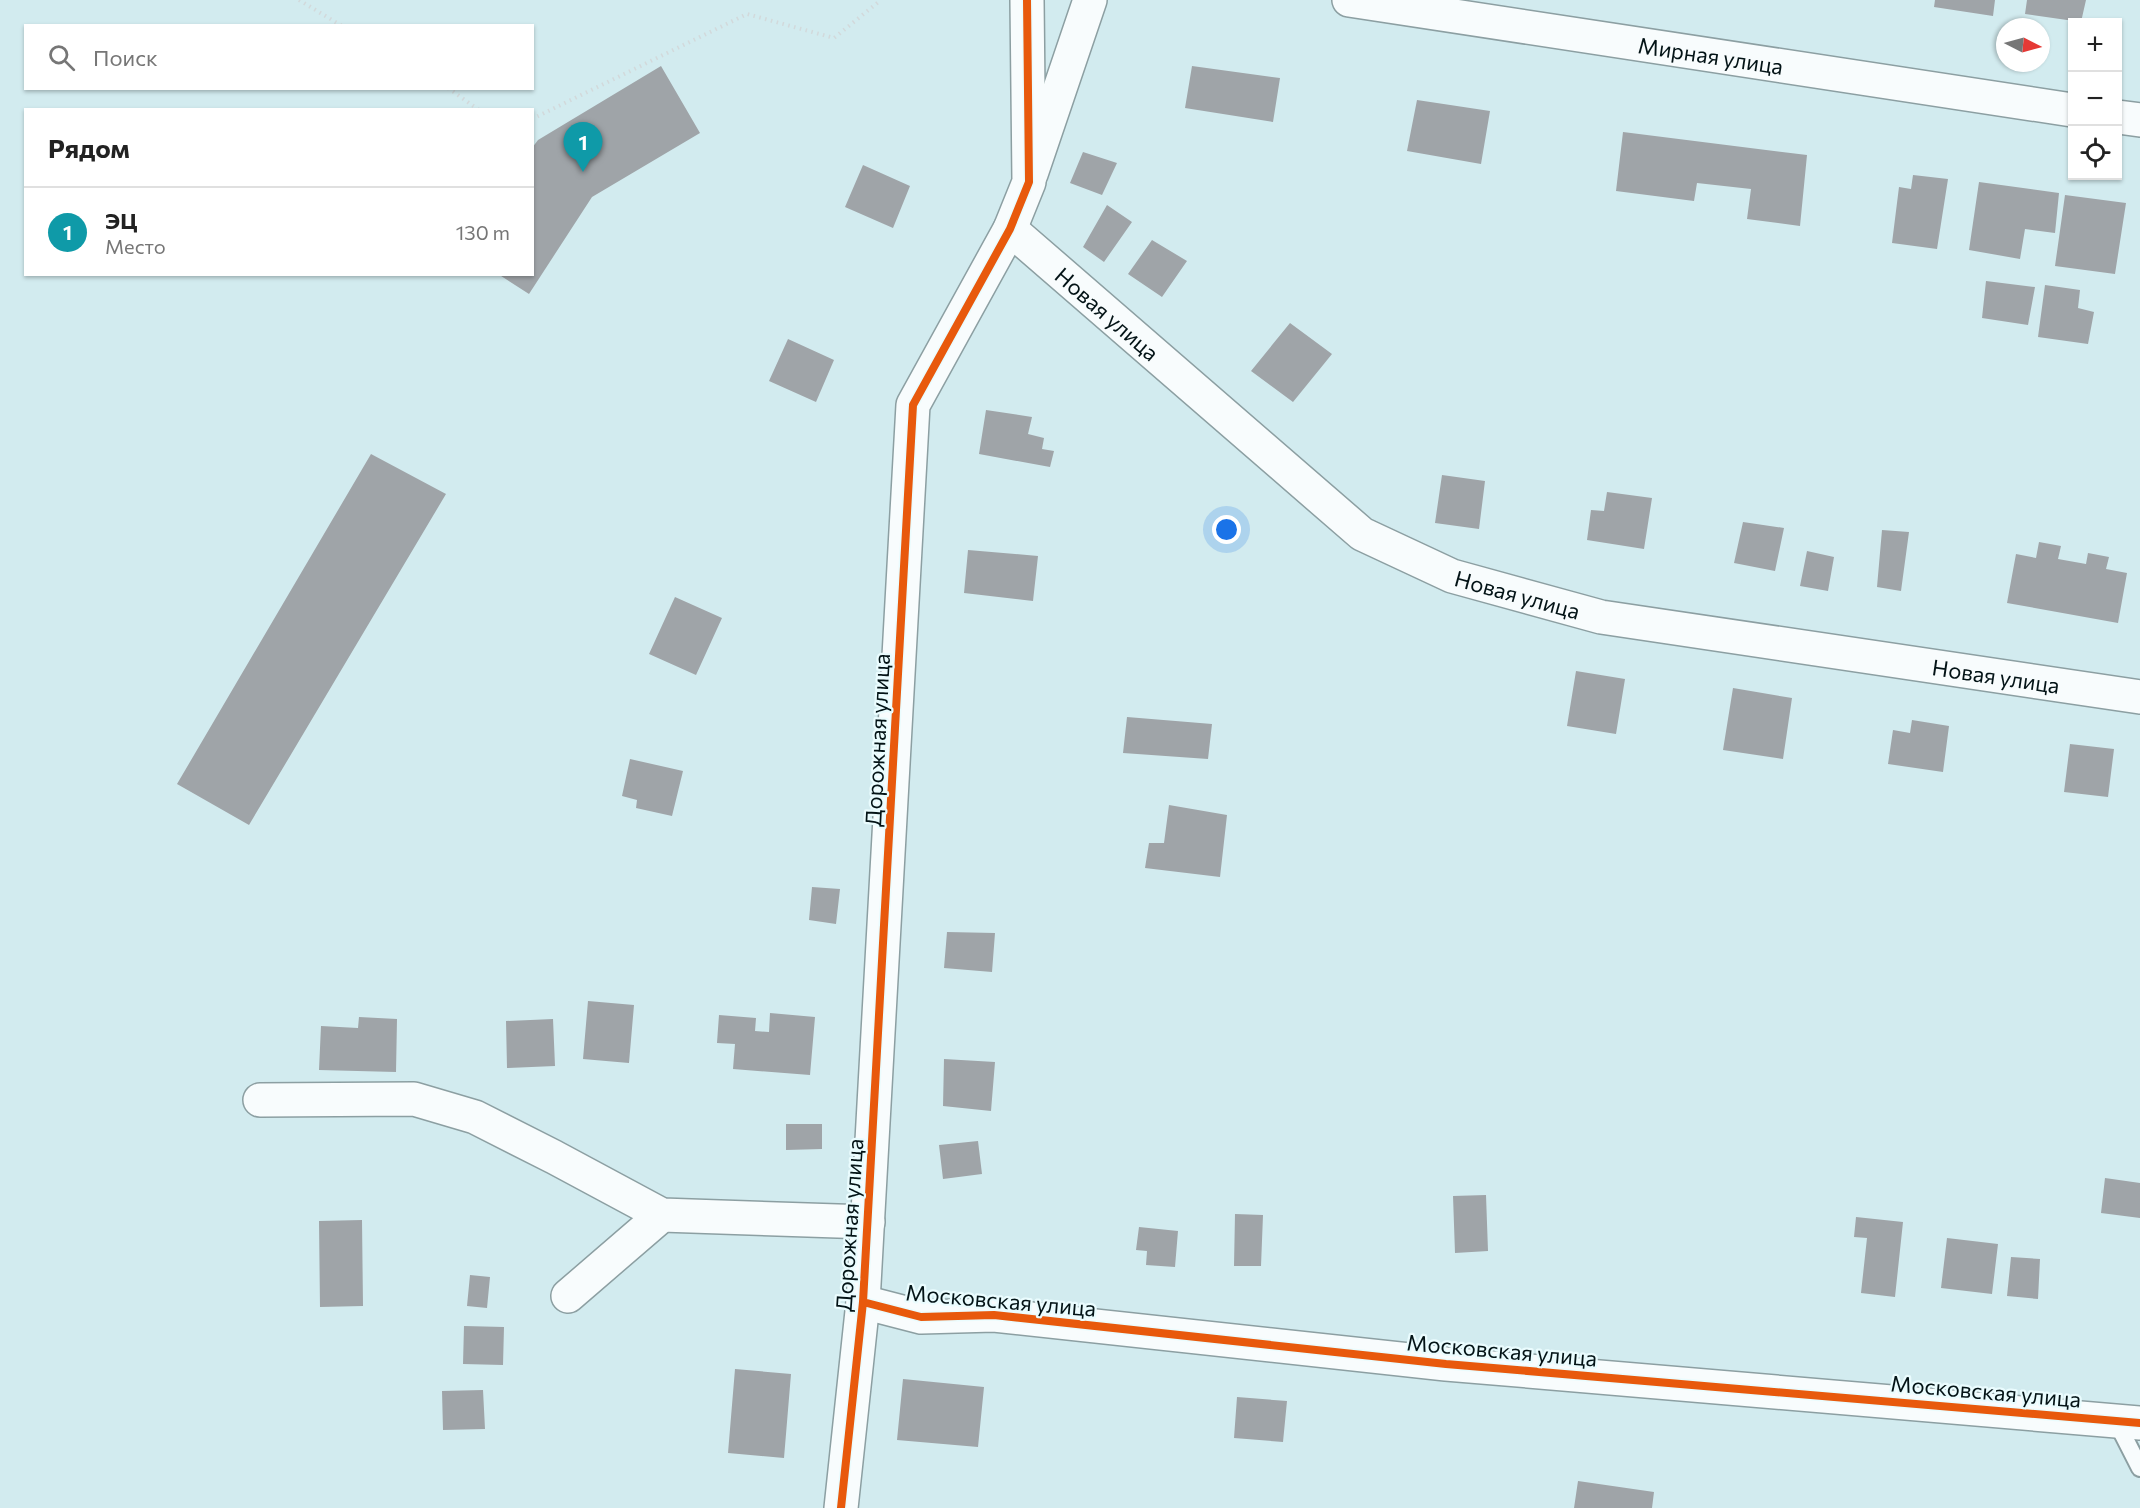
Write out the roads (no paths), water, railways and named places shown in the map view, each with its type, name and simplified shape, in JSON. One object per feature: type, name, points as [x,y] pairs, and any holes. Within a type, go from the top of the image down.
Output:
[{"type":"street","name":"Дорожная улица","points":[[841,1508],[863,1302],[913,405],[1010,230],[1029,182],[1027,0]]},
{"type":"street","points":[[1029,182],[1090,0]]},
{"type":"street","name":"Мирная улица","points":[[1349,0],[2068,109]]},
{"type":"street","points":[[2122,118],[2140,120]]},
{"type":"street","name":"Новая улица","points":[[1010,230],[1362,534],[1452,576],[1600,616],[2140,697]]},
{"type":"street","points":[[260,1100],[414,1099],[475,1117],[663,1215],[868,1222]]},
{"type":"street","points":[[568,1296],[663,1215]]},
{"type":"street","name":"Московская улица","points":[[863,1302],[921,1317],[994,1315],[1446,1364],[2128,1422]]},
{"type":"lane","points":[[2128,1422],[2140,1468]]},
{"type":"place","name":"ЭЦ","points":[[583,172]]}]
